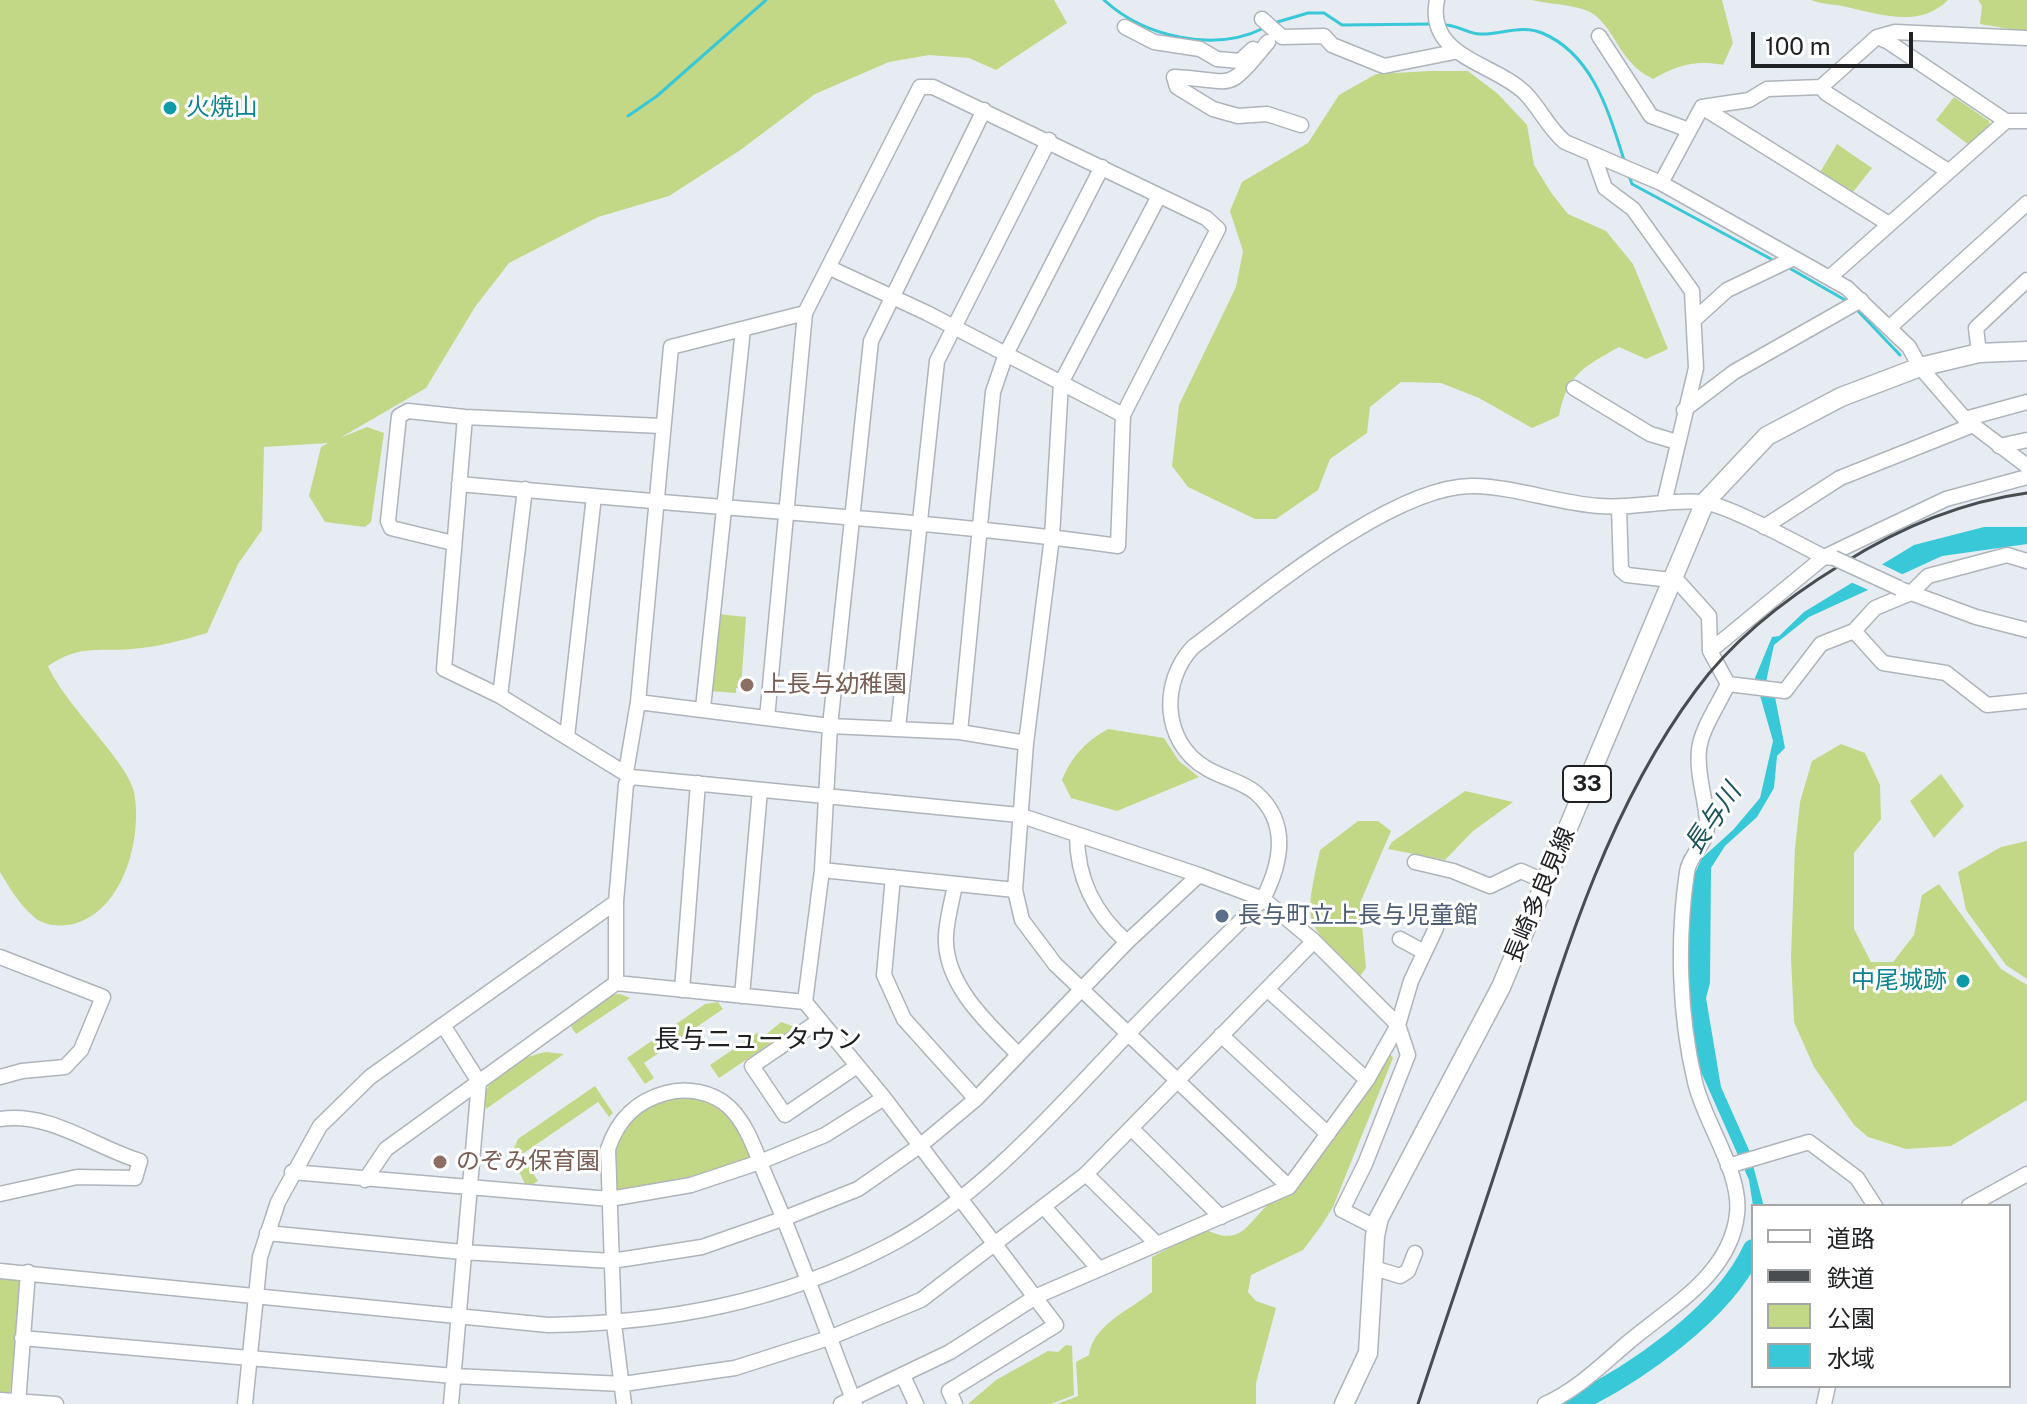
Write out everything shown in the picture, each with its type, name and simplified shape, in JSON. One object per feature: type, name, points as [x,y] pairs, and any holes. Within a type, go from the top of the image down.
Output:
[{"type":"main road","name":"長崎多良見線","points":[[1344,1404],[1368,1353],[1377,1228],[1405,1164],[1482,1028],[1705,502],[1767,436],[1841,397],[1920,367],[1979,353],[2027,351]]},
{"type":"street","points":[[1437,0],[1439,25],[1454,52],[1510,80],[1527,95],[1553,132],[1565,142],[1661,183],[1830,277],[1890,327],[1909,347],[1920,367],[1969,422],[2027,466]]},
{"type":"street","points":[[1125,27],[1154,42],[1200,49],[1217,59],[1240,61],[1270,30]]},
{"type":"street","points":[[1270,30],[1324,36],[1332,45],[1384,66],[1454,52]]},
{"type":"street","points":[[1270,30],[1239,78],[1221,84],[1174,77],[1177,87],[1213,109],[1238,116],[1267,114],[1301,125]]},
{"type":"street","points":[[1702,107],[1749,100],[1767,89],[1821,87],[1877,37],[1895,32],[2027,38]]},
{"type":"street","points":[[1599,36],[1651,116],[1689,130]]},
{"type":"street","points":[[1877,37],[2006,121],[2027,121]]},
{"type":"street","points":[[459,484],[525,489],[655,502],[788,513],[852,519],[921,523],[1118,546],[1123,415],[1218,229],[1206,218],[984,110],[933,87],[920,87],[805,313],[788,513],[767,718]]},
{"type":"street","points":[[1821,87],[1948,171]]},
{"type":"street","points":[[1661,183],[1702,107]]},
{"type":"street","points":[[1702,107],[1889,224]]},
{"type":"street","points":[[805,1002],[822,870],[830,726],[871,341],[984,110]]},
{"type":"street","points":[[1830,277],[2006,121]]},
{"type":"street","points":[[898,728],[937,361],[951,328],[1049,140]]},
{"type":"street","points":[[1593,154],[1605,188],[1633,209],[1692,291],[1696,368],[1664,503]]},
{"type":"street","points":[[960,732],[993,392],[1006,354],[1102,167]]},
{"type":"street","points":[[1159,196],[1061,383],[1052,537],[1026,743],[1015,890],[1022,920],[1040,946],[1289,1187]]},
{"type":"street","points":[[1890,327],[2027,203]]},
{"type":"street","points":[[1695,319],[1727,290],[1794,258]]},
{"type":"street","points":[[830,268],[1123,415]]},
{"type":"street","points":[[1979,353],[1976,328],[2027,280]]},
{"type":"street","points":[[1684,410],[1734,372],[1861,300]]},
{"type":"street","points":[[616,983],[616,902],[626,784],[638,702],[661,426],[671,347],[805,313]]},
{"type":"street","points":[[703,708],[743,329]]},
{"type":"street","points":[[1574,388],[1650,434],[1677,442]]},
{"type":"street","points":[[1764,527],[1840,478],[1969,422],[2027,402]]},
{"type":"street","points":[[453,543],[391,528],[388,521],[399,416],[408,411],[465,417],[661,426]]},
{"type":"street","points":[[465,417],[444,669],[500,696],[628,774],[1019,815],[1263,899],[1314,941],[1398,1025],[1408,1055],[1365,1164],[1342,1210],[1377,1228]]},
{"type":"street","points":[[1999,446],[2027,440]]},
{"type":"street","points":[[1710,651],[1829,558],[1946,499],[2027,477]]},
{"type":"street","points":[[0,1271],[548,1325],[614,1324],[718,1309],[777,1293],[888,1247],[960,1197],[1038,1128],[1263,899],[1281,855],[1275,823],[1256,793],[1206,768],[1189,754],[1175,730],[1169,707],[1171,684],[1182,658],[1347,536],[1450,487],[1499,488],[1567,504],[1619,508],[1705,502],[1905,590],[1976,617],[2027,630]]},
{"type":"street","points":[[500,696],[525,489]]},
{"type":"street","points":[[567,737],[594,496]]},
{"type":"street","points":[[1619,508],[1621,570],[1627,575],[1672,578],[1709,616],[1710,651],[1728,684]]},
{"type":"street","points":[[1728,684],[1785,691],[1821,644],[1854,631],[1875,608],[1928,576],[2007,555],[2027,561]]},
{"type":"street","points":[[1854,631],[1883,663],[1946,673],[1987,705],[2027,701]]},
{"type":"street","points":[[1545,1404],[1583,1382],[1704,1281],[1723,1256],[1738,1211],[1730,1165],[1697,1092],[1686,1045],[1682,921],[1687,867],[1707,831],[1698,748],[1728,684]]},
{"type":"street","points":[[638,702],[830,726],[960,732],[1026,743]]},
{"type":"street","points":[[682,990],[698,783]]},
{"type":"street","points":[[742,996],[760,790]]},
{"type":"street","points":[[1077,835],[1077,861],[1084,883],[1104,922],[1127,942]]},
{"type":"street","points":[[1415,862],[1453,871],[1490,886],[1521,871],[1546,882]]},
{"type":"street","points":[[822,870],[1015,890]]},
{"type":"street","points":[[267,1233],[462,1252],[612,1261],[702,1247],[785,1218],[858,1189],[921,1145],[976,1099],[1085,990],[1127,942],[1199,875]]},
{"type":"street","points":[[893,877],[884,975],[904,1019],[976,1099]]},
{"type":"street","points":[[955,885],[946,938],[958,984],[980,1016],[1018,1054]]},
{"type":"street","points":[[245,1404],[255,1298],[267,1233],[292,1172],[320,1126],[370,1077],[616,902]]},
{"type":"street","points":[[624,1404],[614,1324],[608,1149],[614,1130],[631,1110],[671,1092],[689,1090],[707,1094],[728,1106],[749,1135],[785,1218],[850,1403],[950,1352],[1037,1296],[1289,1187],[1367,1080],[1398,1025],[1411,981],[1436,928]]},
{"type":"street","points":[[1400,939],[1424,952]]},
{"type":"street","points":[[22,1338],[454,1376],[623,1384],[735,1368],[829,1338],[921,1300],[1086,1174],[1314,941]]},
{"type":"street","points":[[0,957],[103,997],[81,1050],[65,1067],[22,1071],[0,1077]]},
{"type":"street","points":[[365,1180],[386,1149],[616,983],[805,1002],[921,1145],[1056,1325],[949,1391],[955,1404]]},
{"type":"street","points":[[1267,989],[1367,1080]]},
{"type":"street","points":[[820,1020],[752,1066],[785,1115],[857,1066]]},
{"type":"street","points":[[443,1025],[479,1082],[451,1404]]},
{"type":"street","points":[[1221,1035],[1328,1134]]},
{"type":"street","points":[[292,1172],[470,1190],[610,1199],[691,1185],[760,1162],[825,1135],[884,1098]]},
{"type":"street","points":[[0,1119],[21,1116],[48,1121],[140,1161],[135,1178],[77,1177],[0,1194]]},
{"type":"street","points":[[1131,1128],[1221,1217]]},
{"type":"street","points":[[1730,1165],[1784,1152],[1809,1142],[1857,1178],[1874,1204]]},
{"type":"street","points":[[1086,1174],[1157,1244]]},
{"type":"street","points":[[1973,1204],[2027,1174]]},
{"type":"street","points":[[1044,1207],[1099,1269]]},
{"type":"street","points":[[1374,1268],[1400,1276],[1408,1271],[1415,1253]]},
{"type":"street","points":[[18,1402],[28,1272]]},
{"type":"street","points":[[903,1376],[916,1404]]},
{"type":"street","points":[[0,1400],[56,1404]]},
{"type":"green space","points":[[0,0],[1054,0],[1067,23],[996,70],[969,58],[929,55],[889,62],[815,94],[739,151],[669,196],[598,217],[509,263],[475,307],[426,388],[340,438],[367,427],[384,433],[371,522],[365,527],[325,522],[309,496],[321,447],[328,443],[264,447],[262,530],[238,564],[207,633],[151,647],[89,650],[70,654],[48,666],[67,698],[120,765],[134,792],[136,810],[132,851],[117,889],[105,905],[90,917],[73,924],[57,925],[42,922],[28,911],[0,872]]},
{"type":"green space","points":[[1531,0],[1722,0],[1733,43],[1723,65],[1687,65],[1653,79],[1631,63],[1604,25],[1588,11]]},
{"type":"green space","points":[[1811,0],[1948,0],[1925,14],[1900,17]]},
{"type":"green space","points":[[1978,0],[2027,0],[2027,32],[1980,24],[1982,6]]},
{"type":"green space","points":[[1468,71],[1498,94],[1527,125],[1534,165],[1552,194],[1568,214],[1606,231],[1633,264],[1668,349],[1646,359],[1619,347],[1587,367],[1572,381],[1559,416],[1532,428],[1479,398],[1441,383],[1401,382],[1370,407],[1367,433],[1330,459],[1318,490],[1276,519],[1255,519],[1188,487],[1172,466],[1179,405],[1236,287],[1243,251],[1230,211],[1242,182],[1308,143],[1339,95],[1376,74]]},
{"type":"green space","points":[[1954,97],[1989,121],[1990,126],[1969,145],[1936,120]]},
{"type":"green space","points":[[1837,144],[1872,168],[1853,192],[1819,174]]},
{"type":"green space","points":[[718,614],[746,617],[741,688],[736,688],[736,693],[709,691]]},
{"type":"green space","points":[[1108,729],[1164,738],[1179,761],[1199,777],[1117,811],[1071,798],[1062,780],[1066,771],[1080,750]]},
{"type":"green space","points":[[1841,744],[1865,753],[1880,785],[1881,819],[1854,853],[1854,929],[1871,962],[1893,962],[1914,935],[1922,895],[1939,884],[2001,969],[2027,985],[2027,1100],[1951,1146],[1906,1149],[1868,1137],[1854,1125],[1814,1067],[1794,1022],[1791,957],[1800,802],[1812,761]]},
{"type":"green space","points":[[1941,774],[1964,806],[1934,838],[1910,801]]},
{"type":"green space","points":[[1465,791],[1513,802],[1473,831],[1445,860],[1388,849],[1392,842]]},
{"type":"green space","points":[[1358,821],[1378,821],[1391,831],[1360,903],[1366,968],[1360,976],[1318,932],[1310,910],[1320,850]]},
{"type":"green space","points":[[2027,841],[2027,979],[2006,965],[1966,910],[1958,872],[2001,847]]},
{"type":"green space","points":[[620,994],[630,998],[576,1034],[568,1022],[606,995]]},
{"type":"green space","points":[[718,1002],[723,1009],[644,1063],[654,1078],[645,1084],[627,1058],[705,1004]]},
{"type":"green space","points":[[781,1022],[795,1027],[719,1078],[710,1065],[757,1033],[762,1038]]},
{"type":"green space","points":[[1387,1049],[1393,1058],[1333,1207],[1303,1250],[1251,1275],[1248,1292],[1256,1301],[1276,1308],[1256,1383],[1256,1404],[1057,1404],[1078,1396],[1076,1362],[1089,1355],[1097,1335],[1113,1319],[1152,1292],[1152,1257],[1205,1229],[1230,1236],[1246,1228],[1276,1199]]},
{"type":"green space","points":[[546,1052],[564,1054],[486,1109],[485,1098],[494,1078],[514,1064]]},
{"type":"green space","points":[[595,1086],[613,1113],[609,1117],[598,1102],[521,1155],[538,1181],[527,1188],[511,1155],[518,1139]]},
{"type":"green space","points":[[672,1096],[702,1100],[722,1110],[744,1140],[751,1154],[748,1161],[656,1186],[615,1193],[615,1141],[636,1111]]},
{"type":"green space","points":[[0,1278],[22,1280],[10,1395],[0,1394]]},
{"type":"green space","points":[[1066,1345],[1072,1346],[1074,1395],[1051,1404],[968,1404],[996,1380],[1048,1351],[1058,1352]]},
{"type":"water","points":[[1984,527],[2027,527],[2027,544],[1942,556],[1809,617],[1774,645],[1766,682],[1774,692],[1785,748],[1777,756],[1774,788],[1757,817],[1725,846],[1711,868],[1710,983],[1706,998],[1721,1087],[1749,1150],[1763,1203],[1753,1204],[1749,1180],[1694,1056],[1687,984],[1690,884],[1702,858],[1733,830],[1760,798],[1773,741],[1755,678],[1772,637],[1779,636],[1804,612],[1914,545]]},
{"type":"pier","points":[[1875,561],[1906,576],[1873,592],[1846,580]]},
{"type":"waterway","points":[[628,116],[657,96],[766,0]]},
{"type":"waterway","points":[[1104,0],[1139,24],[1180,37],[1224,39],[1264,28]]},
{"type":"waterway","points":[[1274,23],[1308,13],[1324,13],[1342,25],[1433,24]]},
{"type":"waterway","points":[[1445,25],[1480,34],[1534,30],[1560,43],[1574,55],[1596,87],[1624,160]]},
{"type":"waterway","points":[[1629,176],[1632,184],[1771,259]]},
{"type":"waterway","points":[[1791,269],[1845,300]]},
{"type":"waterway","points":[[1859,312],[1900,355]]},
{"type":"waterway","name":"長与川","points":[[1573,1404],[1623,1377],[1675,1340],[1721,1296],[1751,1252]]},
{"type":"railway","points":[[1418,1404],[1588,892],[1635,788],[1696,690],[1727,653],[1763,620],[1864,551],[1931,518],[1978,503],[2027,493]]},
{"type":"place","name":"火焼山","points":[[170,108]]},
{"type":"place","name":"上長与幼稚園","points":[[747,685]]},
{"type":"place","name":"長与町立上長与児童館","points":[[1222,916]]},
{"type":"place","name":"中尾城跡","points":[[1963,981]]},
{"type":"place","name":"のぞみ保育園","points":[[440,1162]]},
{"type":"district","name":"長与ニュータウン","points":[[758,1040]]}]
